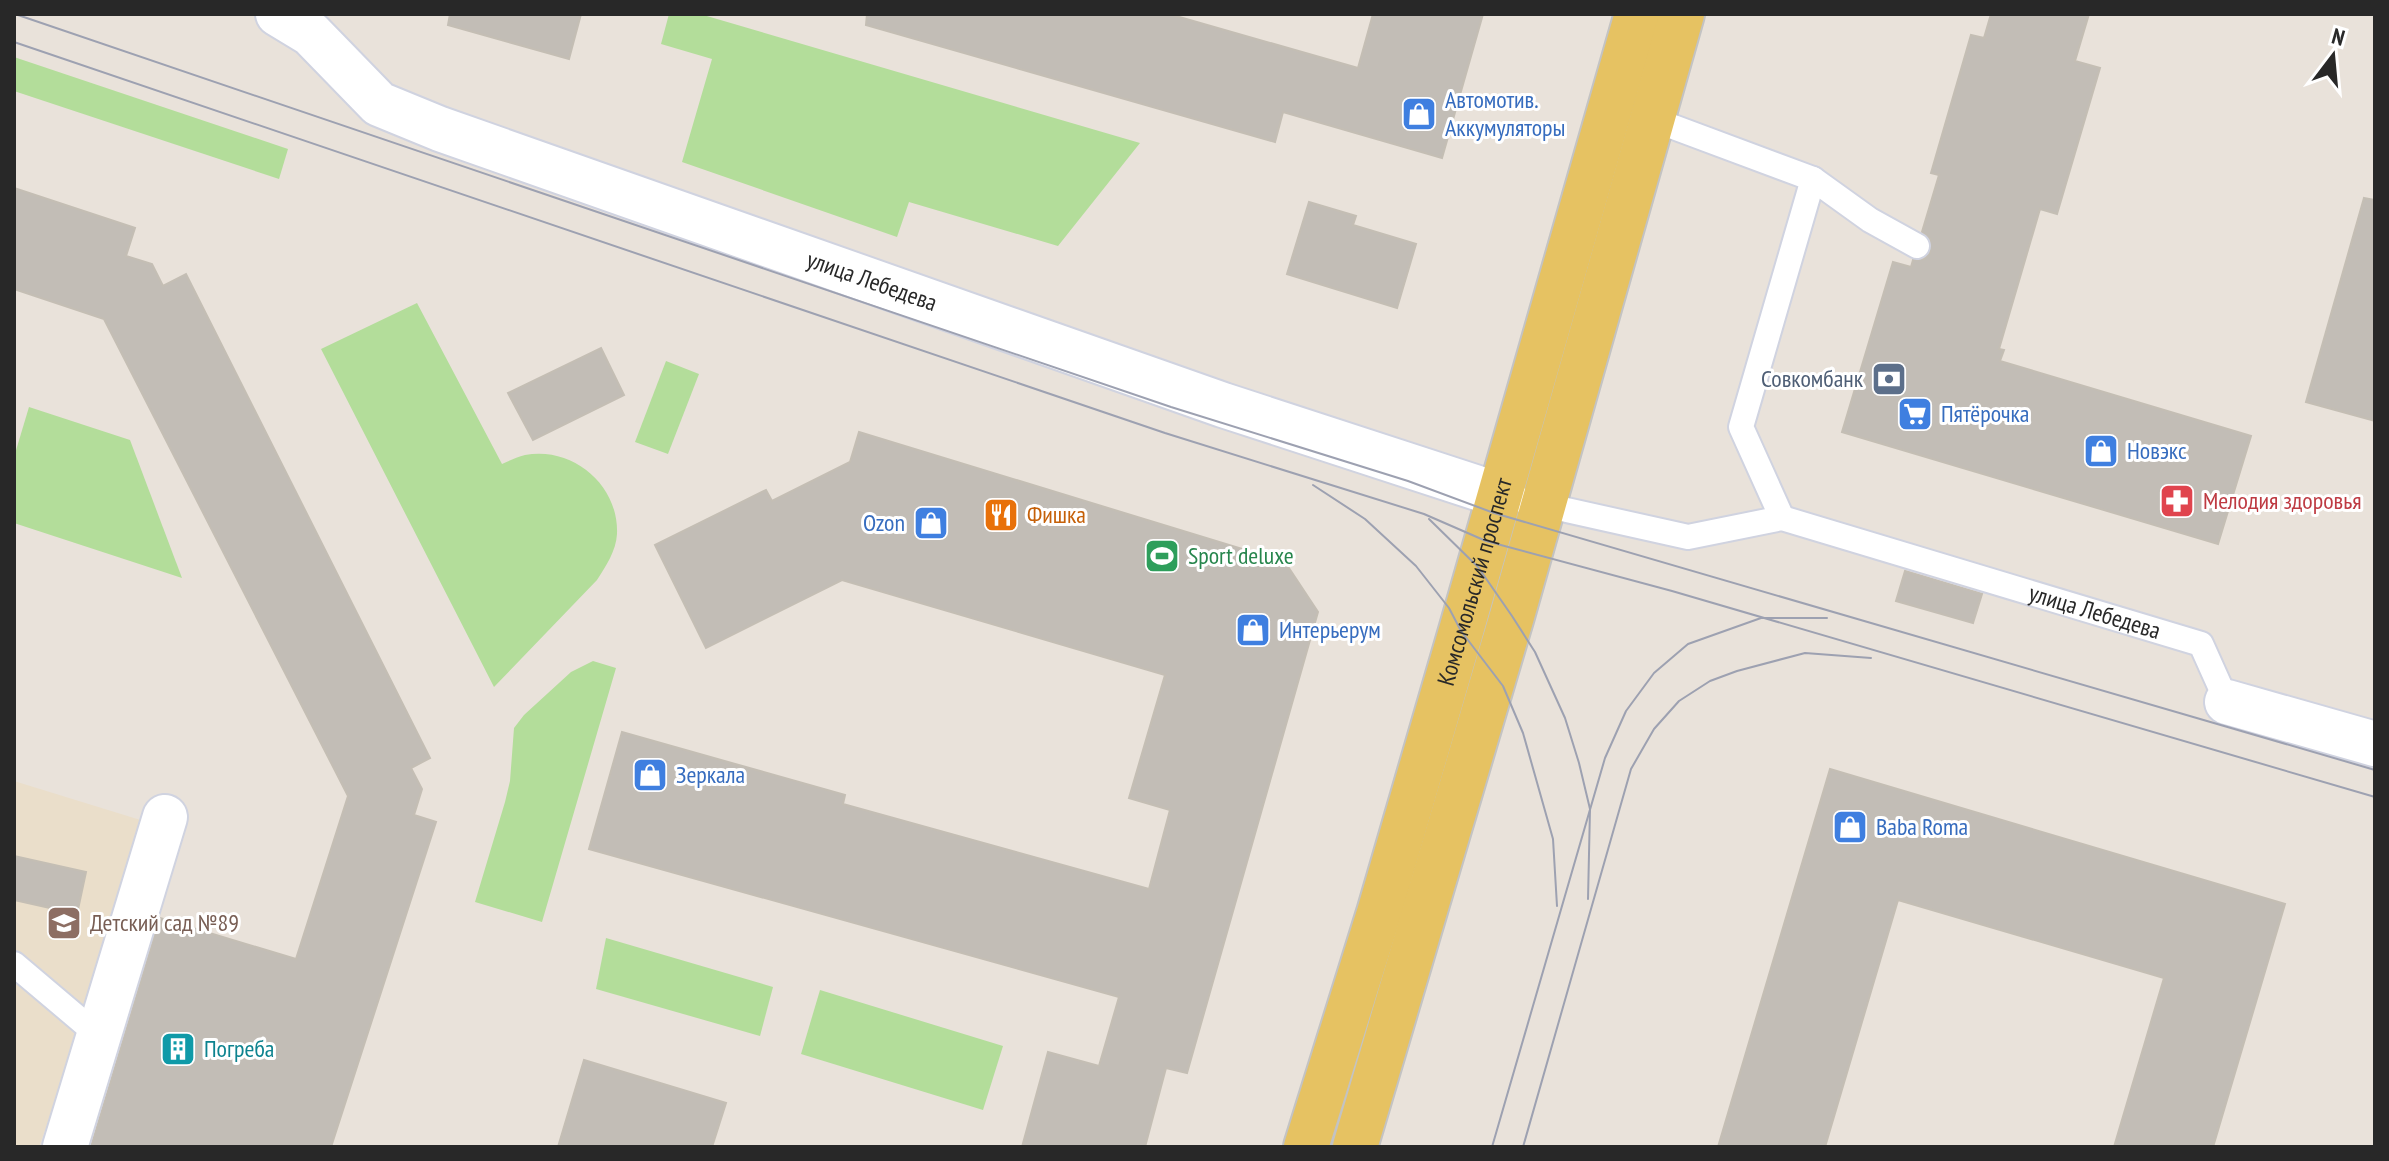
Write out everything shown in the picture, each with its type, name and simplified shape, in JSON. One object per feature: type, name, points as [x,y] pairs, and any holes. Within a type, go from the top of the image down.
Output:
[{"type":"main road","name":"Комсомольский проспект","points":[[1306,1147],[1392,869],[1637,14]]},
{"type":"main road","name":"Комсомольский проспект","points":[[1355,1147],[1544,505],[1682,14]]},
{"type":"street","name":"улица Лебедева","points":[[278,14],[311,34],[379,104],[440,129],[1237,410],[1499,495]]},
{"type":"street","name":"улица Лебедева","points":[[2227,702],[2375,744]]},
{"type":"street","points":[[65,1147],[165,817]]},
{"type":"lane","points":[[1652,119],[1813,179],[1870,220],[1917,246]]},
{"type":"lane","points":[[1499,495],[1688,537],[1782,518],[1741,427],[1813,179]]},
{"type":"lane","name":"улица Лебедева","points":[[1782,518],[2201,644],[2227,702]]},
{"type":"lane","points":[[14,964],[98,1035]]},
{"type":"shaded area","name":"Детский сад №89","points":[[14,781],[147,822],[83,1024],[39,1147],[14,1147]]},
{"type":"green space","points":[[669,14],[700,14],[1140,143],[1058,246],[909,202],[897,237],[682,162],[712,59],[661,44]]},
{"type":"green space","points":[[14,57],[288,149],[279,179],[14,91]]},
{"type":"green space","points":[[417,303],[502,464],[525,455],[543,454],[576,463],[601,485],[616,516],[615,546],[597,580],[494,687],[321,349]]},
{"type":"green space","points":[[666,361],[699,374],[668,454],[635,442]]},
{"type":"green space","points":[[29,407],[130,440],[182,578],[14,523],[14,457]]},
{"type":"green space","points":[[593,661],[616,668],[542,922],[475,902],[510,781],[514,728],[571,672]]},
{"type":"green space","points":[[606,938],[773,987],[760,1036],[596,989]]},
{"type":"green space","points":[[820,990],[1003,1046],[983,1110],[801,1054]]},
{"type":"building","points":[[450,14],[581,14],[569,59],[448,25]]},
{"type":"building","points":[[867,14],[1169,14],[1358,68],[1373,14],[1483,14],[1442,158],[1283,112],[1275,142],[866,25]]},
{"type":"building","points":[[1991,14],[2089,14],[2075,61],[2100,68],[2057,214],[2040,209],[1999,349],[2004,350],[2000,361],[2251,436],[2218,544],[1842,432],[1893,262],[1911,267],[1913,260],[1924,259],[1930,253],[1930,239],[1922,232],[1939,175],[1931,173],[1971,35],[1984,38]]},
{"type":"building","points":[[14,188],[135,228],[126,256],[152,264],[163,286],[186,274],[430,758],[411,768],[422,789],[414,815],[436,822],[331,1147],[91,1147],[160,918],[296,959],[348,796],[104,319],[14,289]]},
{"type":"building","points":[[2364,198],[2375,200],[2375,421],[2306,402]]},
{"type":"building","points":[[1309,202],[1356,216],[1353,225],[1416,244],[1397,308],[1287,274]]},
{"type":"building","points":[[601,348],[624,395],[533,440],[508,393]]},
{"type":"building","points":[[859,432],[1285,562],[1318,612],[1187,1073],[1166,1068],[1145,1147],[1022,1147],[1048,1052],[1099,1066],[1119,997],[589,849],[622,732],[845,795],[843,804],[1149,889],[1170,810],[1129,798],[1165,675],[842,580],[706,648],[655,545],[766,490],[772,501],[850,462]]},
{"type":"building","points":[[1905,571],[1982,594],[1973,623],[1896,601]]},
{"type":"building","points":[[1830,769],[2285,904],[2213,1147],[2114,1147],[2164,978],[1898,900],[1825,1147],[1718,1147]]},
{"type":"building","points":[[14,856],[86,872],[77,914],[14,900]]},
{"type":"building","points":[[584,1060],[726,1103],[712,1147],[558,1147]]},
{"type":"tram line","points":[[15,14],[1171,407],[1408,481],[1494,513],[2375,770]]},
{"type":"tram line","points":[[14,42],[1165,433],[1424,514],[1486,541],[1672,591],[2375,797]]},
{"type":"tram line","points":[[1313,485],[1365,519],[1416,566],[1503,686],[1523,733],[1553,839],[1557,906]]},
{"type":"tram line","points":[[1429,519],[1478,567],[1512,616],[1535,652],[1565,718],[1590,809],[1588,899]]},
{"type":"tram line","points":[[1492,1147],[1605,758],[1626,711],[1654,673],[1688,644],[1761,618],[1827,618]]},
{"type":"tram line","points":[[1523,1147],[1631,769],[1654,729],[1679,701],[1710,681],[1737,671],[1805,653],[1871,658]]},
{"type":"place","name":"Автомотив. Аккумуляторы","points":[[1419,114]]},
{"type":"place","name":"Совкомбанк","points":[[1889,379]]},
{"type":"place","name":"Пятёрочка","points":[[1915,414]]},
{"type":"place","name":"Новэкс","points":[[2101,451]]},
{"type":"place","name":"Мелодия здоровья","points":[[2177,501]]},
{"type":"place","name":"Фишка","points":[[1001,515]]},
{"type":"place","name":"Ozon","points":[[931,523]]},
{"type":"place","name":"Sport deluxe","points":[[1162,556]]},
{"type":"place","name":"Интерьерум","points":[[1253,630]]},
{"type":"place","name":"Зеркала","points":[[650,775]]},
{"type":"place","name":"Baba Roma","points":[[1850,827]]},
{"type":"place","name":"Детский сад №89","points":[[64,923]]},
{"type":"place","name":"Погреба","points":[[178,1049]]}]
